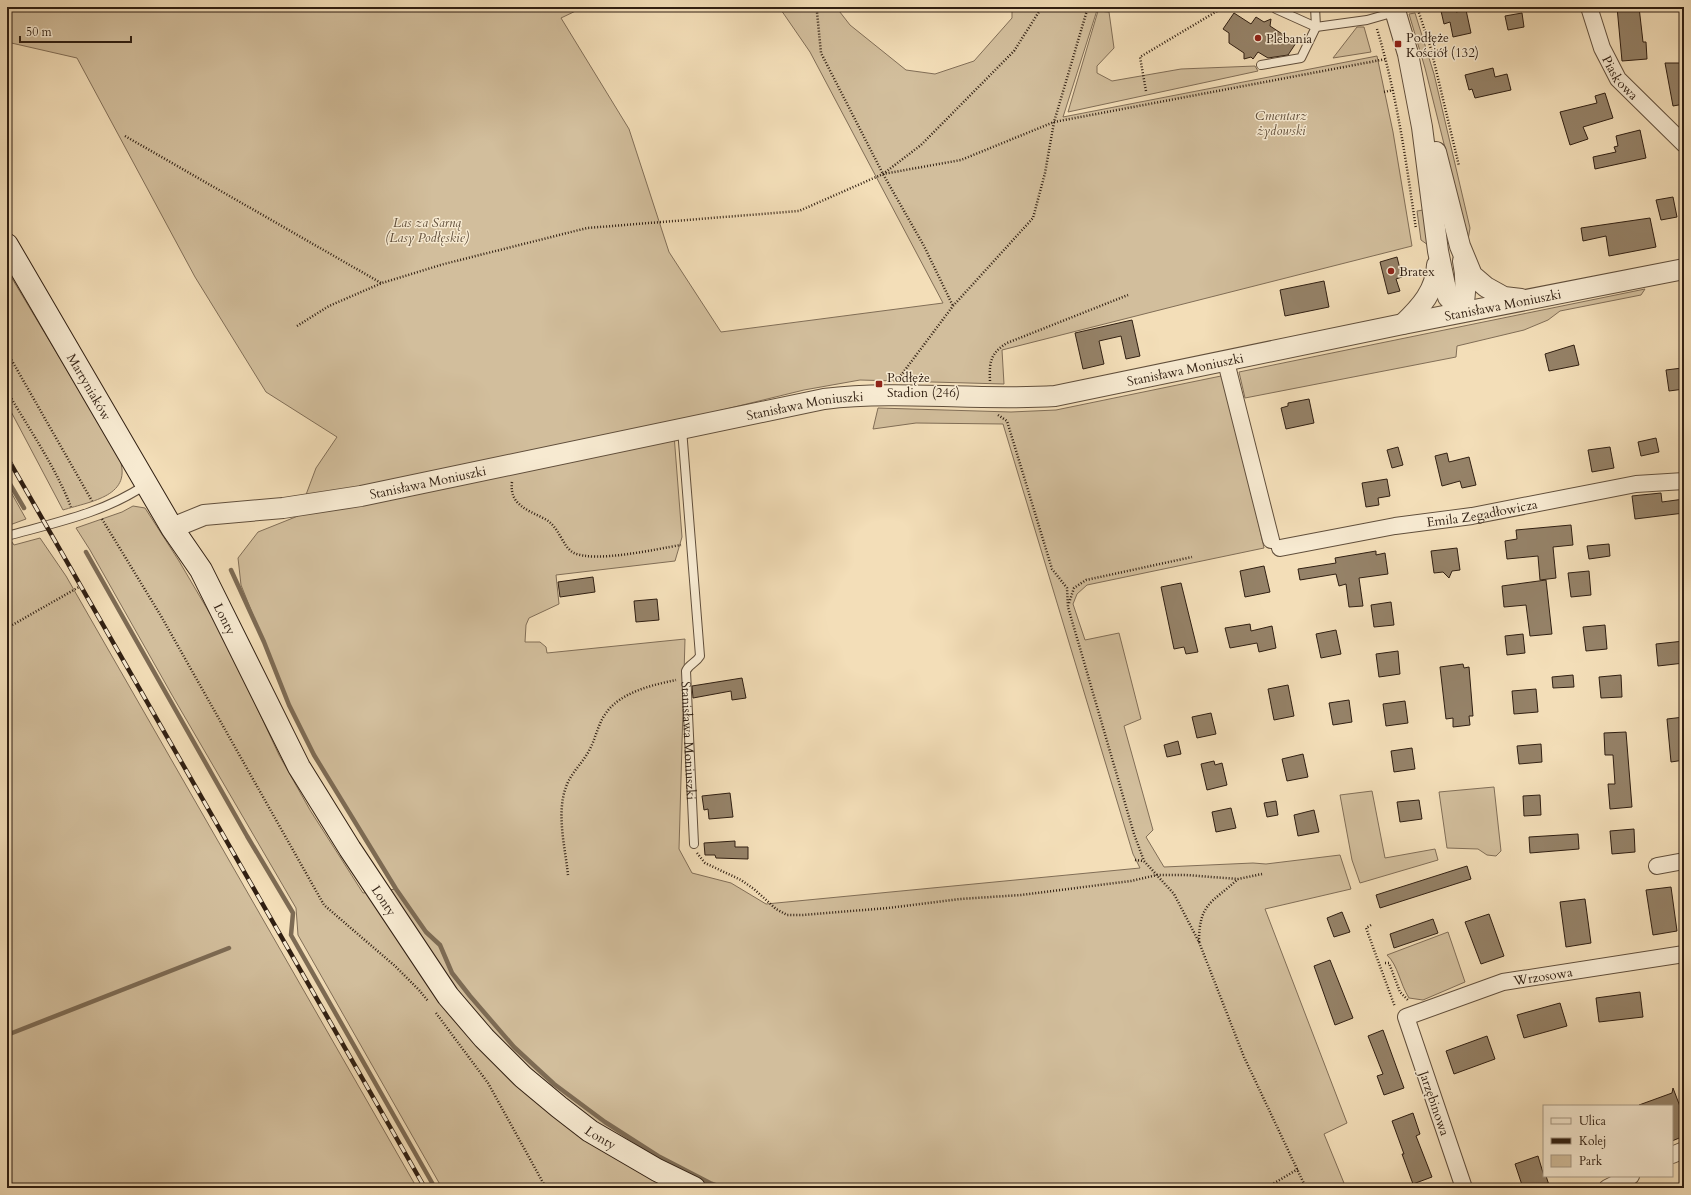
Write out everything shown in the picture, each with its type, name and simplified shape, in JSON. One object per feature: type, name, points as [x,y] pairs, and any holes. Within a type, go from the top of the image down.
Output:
[{"type":"main road","name":"Martyniaków","points":[[7,245],[148,484],[172,528]]},
{"type":"main road","name":"Lonty","points":[[172,528],[202,570],[303,774],[346,843],[448,996],[484,1038],[524,1077],[559,1108],[590,1131],[657,1170],[694,1188]]},
{"type":"street","name":"Piaskowa","points":[[1590,7],[1602,48],[1610,68],[1628,91],[1680,135]]},
{"type":"street","points":[[1394,9],[1429,126],[1460,246],[1466,283],[1466,295],[1462,312]]},
{"type":"street","points":[[1408,54],[1422,128],[1438,251],[1448,297],[1462,312]]},
{"type":"street","points":[[1460,246],[1472,275],[1486,287],[1504,297],[1525,300]]},
{"type":"street","points":[[1403,324],[1417,310],[1430,293],[1436,279],[1438,251]]},
{"type":"street","name":"Stanisława Moniuszki","points":[[172,528],[204,515],[282,508],[361,496],[682,428],[801,404],[845,397],[912,394],[992,404],[1016,398],[1055,396],[1226,362],[1462,312],[1684,269]]},
{"type":"street","name":"Emila Zegadłowicza","points":[[1226,362],[1275,544],[1472,516],[1636,484],[1684,481]]},
{"type":"street","points":[[1657,866],[1684,861]]},
{"type":"street","name":"Wrzosowa","points":[[1411,1015],[1503,982],[1684,954]]},
{"type":"street","name":"Jarzębinowa","points":[[1411,1015],[1464,1188]]},
{"type":"street","points":[[1673,1155],[1684,1150]]},
{"type":"street","points":[[1608,1188],[1629,1177]]},
{"type":"lane","points":[[1261,65],[1301,58],[1316,27],[1315,7]]},
{"type":"lane","points":[[1276,9],[1316,27],[1374,18],[1394,9]]},
{"type":"lane","name":"Stanisława Moniuszki","points":[[682,428],[700,656],[697,661],[689,665],[686,671],[694,844]]},
{"type":"lane","points":[[7,536],[98,510],[129,496],[148,484]]},
{"type":"path","points":[[819,7],[817,12],[820,53],[883,174],[924,246],[953,306]]},
{"type":"path","points":[[297,326],[329,306],[382,283],[444,264],[588,228],[799,211],[883,174],[921,146],[1014,51],[1042,7]]},
{"type":"path","points":[[895,384],[953,306],[1033,218],[1045,173],[1054,122],[1088,7]]},
{"type":"path","points":[[1146,92],[1140,57],[1224,7]]},
{"type":"path","points":[[1418,7],[1431,52],[1460,172]]},
{"type":"path","points":[[1374,18],[1386,59],[1402,128],[1417,235]]},
{"type":"path","points":[[1431,52],[1446,49]]},
{"type":"path","points":[[883,174],[961,160],[1054,122],[1386,59]]},
{"type":"path","points":[[1384,92],[1393,90]]},
{"type":"path","points":[[125,136],[382,283]]},
{"type":"path","points":[[1128,296],[1008,343],[996,351],[991,363],[992,404],[1007,420],[1052,569],[1066,588],[1068,607],[1134,834],[1144,861],[1174,894],[1199,942],[1244,1057],[1306,1188]]},
{"type":"path","points":[[7,352],[161,616],[324,906],[395,966],[419,990],[428,1002]]},
{"type":"path","points":[[7,391],[65,493],[74,517]]},
{"type":"path","points":[[513,464],[512,496],[520,506],[554,526],[562,536],[565,545],[574,553],[591,556],[611,556],[691,543]]},
{"type":"path","points":[[1068,607],[1074,588],[1086,580],[1192,557]]},
{"type":"path","points":[[7,628],[79,587]]},
{"type":"path","points":[[568,875],[562,814],[563,796],[576,767],[590,750],[606,713],[616,702],[637,691],[663,682],[686,678]]},
{"type":"path","points":[[694,844],[698,856],[705,863],[741,880],[754,889],[776,909],[787,915],[888,908],[960,899],[1021,895],[1157,875],[1186,875],[1238,879],[1262,874]]},
{"type":"path","points":[[1135,860],[1144,861]]},
{"type":"path","points":[[1199,942],[1199,926],[1202,914],[1209,902],[1238,879]]},
{"type":"path","points":[[1385,963],[1389,963],[1400,992],[1406,999],[1412,1002],[1411,1015]]},
{"type":"path","points":[[433,1008],[488,1083],[546,1188]]},
{"type":"path","points":[[1266,1188],[1298,1169]]},
{"type":"green space","points":[[7,7],[584,7],[561,18],[629,129],[669,252],[721,332],[943,303],[810,52],[779,7],[836,7],[850,25],[906,70],[935,74],[974,61],[1012,18],[1012,7],[1098,7],[1063,117],[1377,56],[1393,132],[1412,246],[1002,350],[1004,384],[860,380],[804,390],[673,422],[682,537],[675,561],[556,575],[559,604],[529,618],[526,625],[525,642],[540,642],[546,647],[547,653],[685,639],[679,849],[692,873],[731,883],[766,904],[1140,868],[1133,854],[1003,424],[916,423],[873,429],[878,408],[1011,412],[1056,410],[1221,376],[1226,378],[1264,548],[1087,585],[1077,594],[1073,604],[1085,640],[1119,633],[1141,719],[1124,726],[1153,830],[1146,837],[1164,867],[1253,863],[1266,864],[1340,855],[1351,889],[1265,909],[1347,1123],[1324,1134],[1346,1188],[442,1188],[298,935],[296,908],[76,528],[122,512],[133,506],[145,508],[179,561],[226,641],[279,755],[310,810],[363,893],[396,889],[314,755],[289,705],[241,585],[238,558],[258,532],[298,516],[316,468],[337,437],[266,392],[195,277],[77,58],[7,42]]},
{"type":"green space","points":[[1098,11],[1109,12],[1114,48],[1097,66],[1097,73],[1112,81],[1181,69],[1255,66],[1258,71],[1068,112]]},
{"type":"green space","points":[[1415,13],[1434,74],[1470,228],[1468,240],[1425,68],[1409,14]]},
{"type":"green space","points":[[1357,27],[1364,27],[1371,52],[1333,58]]},
{"type":"green space","points":[[1423,210],[1428,245],[1421,240],[1417,211]]},
{"type":"green space","points":[[7,270],[119,457],[122,470],[121,480],[116,489],[97,500],[63,510],[7,404]]},
{"type":"green space","points":[[1645,289],[1641,295],[1560,311],[1548,320],[1524,330],[1457,346],[1456,357],[1245,398],[1239,372]]},
{"type":"green space","points":[[7,485],[26,519],[7,526]]},
{"type":"green space","points":[[7,535],[14,545],[40,538],[66,576],[417,1188],[7,1188]]},
{"type":"green space","points":[[1494,787],[1501,851],[1496,856],[1487,855],[1478,849],[1447,848],[1439,792]]},
{"type":"green space","points":[[1372,791],[1385,858],[1435,849],[1438,860],[1360,883],[1352,860],[1340,795]]},
{"type":"green space","points":[[1448,932],[1465,982],[1423,1000],[1409,998],[1394,964],[1387,955]]},
{"type":"building","points":[[1455,7],[1456,12],[1466,10],[1471,33],[1453,37],[1450,22],[1444,24],[1441,11]]},
{"type":"building","points":[[1617,7],[1639,7],[1643,42],[1646,42],[1647,59],[1622,61]]},
{"type":"building","name":"Plebania","points":[[1234,13],[1251,24],[1256,17],[1264,22],[1271,19],[1270,26],[1296,43],[1288,55],[1268,58],[1258,52],[1253,59],[1251,57],[1244,59],[1244,53],[1229,43],[1229,33],[1223,29]]},
{"type":"building","points":[[1522,13],[1524,27],[1508,30],[1505,16]]},
{"type":"building","points":[[1665,63],[1682,63],[1682,74],[1684,73],[1684,104],[1673,106]]},
{"type":"building","points":[[1493,68],[1495,77],[1507,74],[1511,90],[1475,98],[1472,89],[1469,90],[1465,75]]},
{"type":"building","points":[[1605,93],[1613,118],[1583,127],[1588,139],[1570,145],[1560,112],[1597,103],[1595,96]]},
{"type":"building","points":[[1640,130],[1646,158],[1595,169],[1593,157],[1616,152],[1614,147],[1618,146],[1616,136]]},
{"type":"building","points":[[1673,197],[1677,217],[1661,220],[1656,200]]},
{"type":"building","points":[[1650,218],[1656,247],[1609,256],[1606,236],[1583,241],[1581,228]]},
{"type":"building","points":[[1397,257],[1402,277],[1396,279],[1400,291],[1388,294],[1380,262]]},
{"type":"building","points":[[1324,281],[1329,307],[1285,316],[1280,290]]},
{"type":"building","points":[[1132,320],[1140,356],[1126,359],[1121,336],[1099,341],[1104,364],[1083,369],[1075,333]]},
{"type":"building","points":[[1574,345],[1579,365],[1549,371],[1545,354]]},
{"type":"building","points":[[1682,368],[1684,389],[1669,391],[1666,370]]},
{"type":"building","points":[[1309,399],[1314,423],[1286,429],[1281,408],[1288,406],[1288,403]]},
{"type":"building","points":[[1656,438],[1659,452],[1641,456],[1638,442]]},
{"type":"building","points":[[1398,447],[1403,465],[1392,468],[1387,450]]},
{"type":"building","points":[[1610,447],[1614,468],[1592,472],[1588,450]]},
{"type":"building","points":[[1447,453],[1449,462],[1469,457],[1476,485],[1462,488],[1460,481],[1442,486],[1435,456]]},
{"type":"building","points":[[1387,479],[1390,496],[1378,498],[1379,505],[1366,507],[1362,483]]},
{"type":"building","points":[[1661,493],[1662,502],[1684,499],[1684,513],[1635,519],[1632,496]]},
{"type":"building","points":[[1571,525],[1573,545],[1553,547],[1556,578],[1540,580],[1538,556],[1507,559],[1505,541],[1517,539],[1516,530]]},
{"type":"building","points":[[1609,544],[1610,556],[1589,559],[1587,546]]},
{"type":"building","points":[[1457,548],[1460,570],[1452,571],[1449,578],[1443,572],[1434,573],[1431,551]]},
{"type":"building","points":[[1376,551],[1376,555],[1385,553],[1388,574],[1359,578],[1363,606],[1349,607],[1346,584],[1339,586],[1336,574],[1300,580],[1298,569],[1336,563],[1335,558]]},
{"type":"building","points":[[1264,566],[1270,592],[1245,597],[1240,571]]},
{"type":"building","points":[[1589,571],[1591,595],[1571,597],[1568,573]]},
{"type":"building","points":[[593,577],[595,592],[560,597],[558,582]]},
{"type":"building","points":[[1546,580],[1552,634],[1530,636],[1526,605],[1504,607],[1502,586]]},
{"type":"building","points":[[1181,583],[1198,652],[1186,654],[1184,647],[1174,649],[1161,587]]},
{"type":"building","points":[[657,599],[659,620],[636,622],[634,601]]},
{"type":"building","points":[[1391,602],[1394,625],[1374,627],[1371,605]]},
{"type":"building","points":[[1250,624],[1251,631],[1272,626],[1276,648],[1259,652],[1257,643],[1230,648],[1225,628]]},
{"type":"building","points":[[1605,625],[1607,649],[1586,651],[1583,627]]},
{"type":"building","points":[[1336,630],[1341,654],[1321,658],[1316,634]]},
{"type":"building","points":[[1523,634],[1525,653],[1507,655],[1505,636]]},
{"type":"building","points":[[1684,641],[1684,663],[1658,666],[1656,644]]},
{"type":"building","points":[[1398,651],[1400,674],[1379,677],[1376,654]]},
{"type":"building","points":[[1463,664],[1464,668],[1469,667],[1473,716],[1469,716],[1470,725],[1453,727],[1453,718],[1446,719],[1440,667]]},
{"type":"building","points":[[1573,675],[1574,687],[1553,688],[1552,677]]},
{"type":"building","points":[[1621,675],[1622,697],[1601,698],[1599,677]]},
{"type":"building","points":[[742,678],[746,698],[732,700],[731,691],[693,698],[692,686]]},
{"type":"building","points":[[1288,685],[1294,716],[1274,720],[1268,689]]},
{"type":"building","points":[[1536,689],[1538,712],[1514,714],[1512,691]]},
{"type":"building","points":[[1349,700],[1352,722],[1333,725],[1329,703]]},
{"type":"building","points":[[1405,701],[1408,723],[1386,726],[1383,704]]},
{"type":"building","points":[[1211,713],[1216,734],[1197,738],[1192,717]]},
{"type":"building","points":[[1684,717],[1684,760],[1671,762],[1667,719]]},
{"type":"building","points":[[1626,732],[1632,807],[1610,809],[1608,784],[1615,784],[1613,755],[1605,755],[1604,733]]},
{"type":"building","points":[[1178,741],[1181,754],[1167,757],[1164,745]]},
{"type":"building","points":[[1541,744],[1542,762],[1519,764],[1517,746]]},
{"type":"building","points":[[1412,748],[1415,769],[1394,772],[1391,751]]},
{"type":"building","points":[[1303,754],[1308,777],[1287,781],[1282,759]]},
{"type":"building","points":[[1214,761],[1215,765],[1222,763],[1227,785],[1207,790],[1201,764]]},
{"type":"building","points":[[730,793],[733,817],[709,819],[708,809],[704,810],[702,796]]},
{"type":"building","points":[[1540,795],[1541,815],[1524,816],[1523,796]]},
{"type":"building","points":[[1419,800],[1422,819],[1400,822],[1397,802]]},
{"type":"building","points":[[1276,801],[1278,815],[1267,817],[1264,803]]},
{"type":"building","points":[[1231,808],[1236,828],[1216,832],[1212,812]]},
{"type":"building","points":[[1314,810],[1319,832],[1298,836],[1294,815]]},
{"type":"building","points":[[1634,829],[1635,852],[1612,854],[1610,831]]},
{"type":"building","points":[[1578,834],[1579,849],[1530,853],[1529,837]]},
{"type":"building","points":[[735,841],[735,847],[748,847],[748,859],[716,858],[715,855],[705,855],[704,843]]},
{"type":"building","points":[[1467,866],[1471,879],[1380,908],[1376,895]]},
{"type":"building","points":[[1671,887],[1677,931],[1653,935],[1646,890]]},
{"type":"building","points":[[1585,899],[1591,943],[1566,947],[1560,902]]},
{"type":"building","points":[[1342,912],[1350,932],[1334,937],[1327,918]]},
{"type":"building","points":[[1489,914],[1504,956],[1481,964],[1465,922]]},
{"type":"building","points":[[1433,919],[1438,933],[1394,948],[1390,934]]},
{"type":"building","points":[[1330,960],[1353,1018],[1335,1025],[1314,966]]},
{"type":"building","points":[[1640,992],[1643,1017],[1599,1022],[1596,998]]},
{"type":"building","points":[[1560,1003],[1567,1026],[1524,1038],[1517,1015]]},
{"type":"building","points":[[1383,1030],[1404,1088],[1384,1095],[1377,1076],[1383,1074],[1368,1036]]},
{"type":"building","points":[[1487,1036],[1495,1059],[1454,1074],[1446,1051]]},
{"type":"building","points":[[1673,1088],[1684,1117],[1684,1136],[1673,1141],[1673,1105],[1639,1105],[1672,1093]]},
{"type":"building","points":[[1413,1113],[1420,1134],[1416,1136],[1432,1177],[1413,1184],[1392,1121]]},
{"type":"building","points":[[1538,1156],[1543,1177],[1546,1177],[1550,1188],[1523,1188],[1515,1164]]},
{"type":"waterway","points":[[7,479],[24,508]]},
{"type":"waterway","points":[[86,552],[247,836],[293,913],[291,935],[435,1188]]},
{"type":"waterway","points":[[231,570],[264,642],[289,705],[314,755],[396,889],[426,932],[440,945],[452,973],[470,996],[514,1047],[554,1084],[605,1122],[658,1156],[710,1183],[724,1188]]},
{"type":"waterway","points":[[7,1035],[229,948]]},
{"type":"railway","points":[[7,457],[425,1188]]},
{"type":"place","name":"Plebania","points":[[1258,38]]},
{"type":"place","name":"Podłęże Kościół (132)","points":[[1398,44]]},
{"type":"place","name":"Bratex","points":[[1391,271]]},
{"type":"place","name":"Podłęże Stadion (246)","points":[[879,384]]},
{"type":"park label","name":"Cmentarz żydowski","points":[[1281,122]]},
{"type":"park label","name":"Las za Sarną (Lasy Podłęskie)","points":[[427,230]]}]
